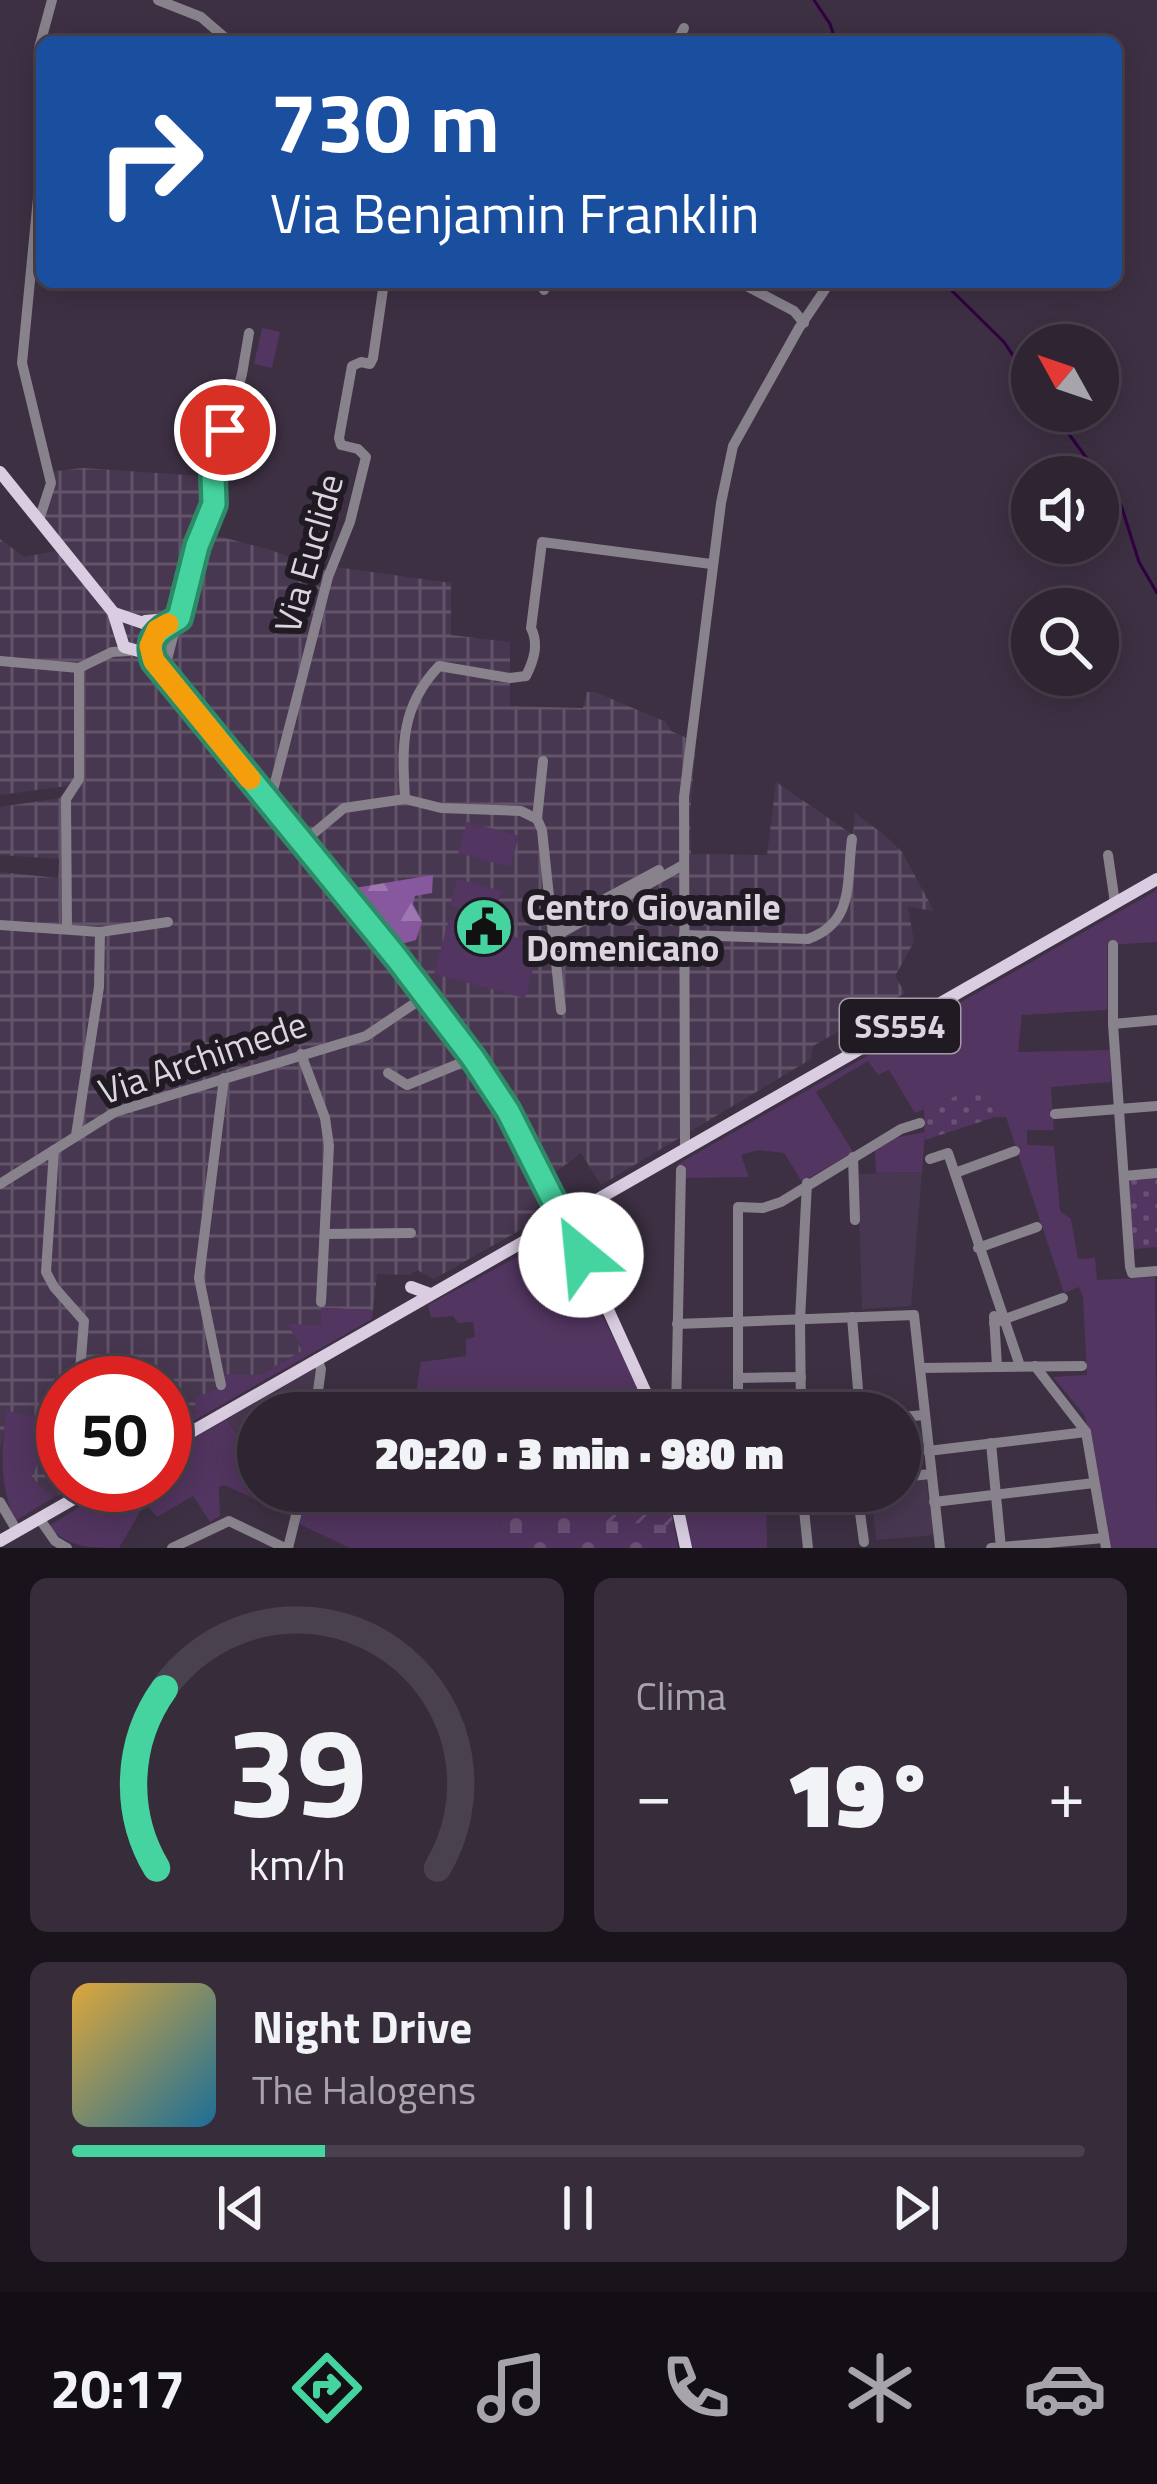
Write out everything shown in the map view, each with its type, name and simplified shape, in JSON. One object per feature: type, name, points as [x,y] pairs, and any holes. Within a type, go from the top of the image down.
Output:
[{"type":"main road","points":[[0,472],[427,995],[473,1058],[508,1111],[579,1246],[647,1392]]},
{"type":"main road","points":[[138,643],[179,618]]},
{"type":"main road","name":"SS554","points":[[192,1431],[1157,879]]},
{"type":"main road","points":[[549,1193],[566,1202],[597,1200]]},
{"type":"main road","points":[[524,1240],[553,1213],[549,1193]]},
{"type":"main road","points":[[579,1246],[576,1227],[597,1200]]},
{"type":"main road","points":[[524,1240],[560,1233],[579,1246]]},
{"type":"main road","points":[[411,1287],[430,1294]]},
{"type":"main road","points":[[376,1326],[384,1304]]},
{"type":"main road","points":[[0,1541],[50,1512]]},
{"type":"main road","points":[[678,1512],[686,1548]]},
{"type":"street","points":[[42,36],[52,0]]},
{"type":"street","points":[[158,0],[201,17],[223,36]]},
{"type":"street","points":[[680,36],[684,28]]},
{"type":"street","points":[[36,225],[22,363],[51,482],[39,520]]},
{"type":"street","name":"Via Euclide","points":[[270,802],[328,577],[350,521],[367,457],[341,445],[339,438],[352,366],[370,364],[373,358],[383,288]]},
{"type":"street","points":[[751,288],[794,311],[804,323]]},
{"type":"street","points":[[685,1150],[684,797],[711,565],[734,446],[826,288]]},
{"type":"street","points":[[0,661],[79,668],[138,643],[179,618],[197,546],[214,504],[213,475],[249,333]]},
{"type":"street","points":[[405,799],[402,734],[428,678],[439,666],[510,678],[526,676],[536,638],[531,628],[542,542],[711,565]]},
{"type":"street","points":[[67,929],[66,799],[79,778],[79,668]]},
{"type":"street","points":[[542,760],[537,819],[561,1010]]},
{"type":"street","points":[[302,843],[344,808],[405,799],[441,808],[521,811],[537,819]]},
{"type":"street","points":[[684,935],[808,939],[825,933],[842,916],[852,839]]},
{"type":"street","points":[[1108,855],[1115,903]]},
{"type":"street","points":[[554,932],[683,861]]},
{"type":"street","points":[[0,925],[100,932],[168,922]]},
{"type":"street","points":[[76,1135],[99,987],[100,932]]},
{"type":"street","points":[[1113,945],[1113,1024],[1132,1273],[1157,1271]]},
{"type":"street","name":"Via Archimede","points":[[0,1184],[115,1112],[366,1036],[427,995]]},
{"type":"street","points":[[1113,1024],[1157,1020]]},
{"type":"street","points":[[301,1054],[325,1118],[329,1146],[321,1302]]},
{"type":"street","points":[[388,1073],[400,1090],[473,1058]]},
{"type":"street","points":[[221,1385],[199,1277],[224,1078]]},
{"type":"street","points":[[1055,1114],[1157,1106]]},
{"type":"street","points":[[738,1392],[738,1207],[771,1206],[901,1129],[920,1123]]},
{"type":"street","points":[[54,1150],[46,1272],[53,1287],[84,1321],[81,1356]]},
{"type":"street","points":[[955,1174],[1016,1151]]},
{"type":"street","points":[[930,1159],[948,1153],[955,1174],[994,1297],[999,1321],[998,1366]]},
{"type":"street","points":[[853,1157],[855,1220]]},
{"type":"street","points":[[675,1392],[681,1170]]},
{"type":"street","points":[[1124,1176],[1157,1173]]},
{"type":"street","points":[[801,1392],[807,1183]]},
{"type":"street","points":[[978,1248],[1037,1227]]},
{"type":"street","points":[[325,1234],[411,1233]]},
{"type":"street","points":[[999,1321],[1064,1298]]},
{"type":"street","points":[[677,1324],[914,1315],[940,1548]]},
{"type":"street","points":[[852,1317],[858,1392]]},
{"type":"street","points":[[999,1321],[1020,1366]]},
{"type":"street","points":[[317,1359],[321,1369],[318,1392]]},
{"type":"street","points":[[991,1548],[1105,1543],[1086,1432],[1035,1366]]},
{"type":"street","points":[[920,1368],[1082,1366]]},
{"type":"street","points":[[738,1378],[801,1377]]},
{"type":"street","points":[[921,1415],[925,1415]]},
{"type":"street","points":[[928,1450],[1086,1432]]},
{"type":"street","points":[[992,1443],[1001,1548]]},
{"type":"street","points":[[921,1475],[931,1474]]},
{"type":"street","points":[[934,1502],[1094,1483]]},
{"type":"street","points":[[0,1502],[17,1531]]},
{"type":"street","points":[[172,1548],[229,1521],[286,1548],[296,1512]]},
{"type":"street","points":[[804,1512],[808,1548]]},
{"type":"street","points":[[860,1512],[864,1542]]},
{"type":"street","points":[[39,1518],[67,1548]]},
{"type":"shaded area","points":[[83,468],[217,477],[219,497],[210,534],[323,570],[336,567],[451,583],[451,635],[510,642],[510,706],[583,708],[587,692],[595,692],[666,722],[671,731],[696,742],[691,854],[767,855],[776,782],[853,835],[855,813],[902,852],[934,911],[908,907],[914,942],[895,976],[905,993],[813,1046],[811,1059],[601,1185],[581,1153],[537,1186],[538,1206],[522,1229],[434,1279],[417,1270],[409,1275],[377,1274],[373,1310],[322,1308],[321,1325],[289,1325],[302,1351],[260,1375],[225,1386],[192,1415],[192,1356],[36,1356],[36,1418],[8,1411],[0,1450],[0,872],[58,878],[59,859],[0,855],[0,807],[60,798],[67,786],[0,795],[0,539],[24,557],[56,551],[41,511],[48,472]]},
{"type":"shaded area","points":[[922,1172],[911,1306],[862,1309],[858,1174]]},
{"type":"shaded area","points":[[321,1365],[317,1392],[274,1392]]},
{"type":"shaded area","points":[[237,1413],[237,1433],[227,1419]]},
{"type":"shaded area","points":[[921,1479],[926,1479],[934,1535],[876,1540],[873,1512],[921,1512]]},
{"type":"green space","points":[[262,328],[280,332],[272,368],[254,364]]},
{"type":"green space","points":[[467,822],[519,836],[510,867],[458,853]]},
{"type":"green space","points":[[433,875],[432,893],[415,896],[413,904],[422,921],[416,940],[394,946],[348,889]]},
{"type":"green space","points":[[457,879],[502,891],[494,918],[450,905]]},
{"type":"green space","points":[[1157,890],[1157,942],[1107,945],[1107,1010],[1022,1015],[1018,1052],[1110,1050],[1111,1082],[1051,1087],[1054,1130],[1027,1130],[1027,1145],[1054,1146],[1060,1211],[1071,1219],[1078,1259],[1095,1258],[1097,1280],[1155,1277],[1157,1548],[1110,1548],[1085,1416],[1053,1377],[1087,1375],[1083,1298],[1079,1287],[1064,1293],[1006,1117],[995,1117],[984,1086],[915,1113],[889,1070],[878,1075],[868,1061],[816,1092],[853,1152],[802,1182],[784,1153],[758,1150],[741,1155],[749,1177],[685,1178],[685,1165],[678,1168],[678,1164]]},
{"type":"green space","points":[[449,919],[540,944],[525,998],[434,974]]},
{"type":"green space","points":[[984,1085],[995,1117],[925,1140],[924,1109]]},
{"type":"green space","points":[[925,1132],[922,1172],[876,1173],[875,1149],[894,1138]]},
{"type":"green space","points":[[1157,1176],[1157,1247],[1134,1249],[1128,1178]]},
{"type":"green space","points":[[557,1240],[566,1246],[640,1392],[416,1392],[421,1362],[466,1356],[466,1339],[475,1337],[473,1322],[458,1323],[453,1316],[431,1318],[428,1305],[543,1243]]},
{"type":"green space","points":[[321,1308],[373,1310],[372,1319],[192,1422],[197,1412],[194,1398],[225,1386],[224,1374],[260,1375],[302,1351],[288,1324],[321,1325]]},
{"type":"green space","points":[[7,1411],[36,1417],[36,1467],[31,1477],[36,1482],[36,1508],[15,1521],[6,1495],[3,1440]]},
{"type":"green space","points":[[227,1419],[237,1434],[237,1491],[219,1487],[220,1516],[210,1522],[192,1497],[192,1439]]},
{"type":"green space","points":[[71,1512],[140,1512],[119,1548],[80,1545],[49,1526]]},
{"type":"green space","points":[[300,1512],[502,1512],[498,1548],[350,1548],[298,1520]]},
{"type":"green space","points":[[502,1512],[610,1512],[609,1520],[674,1526],[678,1548],[498,1548]]},
{"type":"green space","points":[[610,1512],[671,1512],[674,1526],[609,1521]]},
{"type":"green space","points":[[684,1512],[766,1512],[767,1548],[692,1548]]},
{"type":"waterway","points":[[814,0],[834,36]]},
{"type":"waterway","points":[[949,288],[1011,352]]},
{"type":"waterway","points":[[1067,432],[1121,505],[1139,562],[1157,593]]},
{"type":"slow traffic","points":[[168,624],[157,630],[150,646],[154,661],[250,779]]},
{"type":"place","name":"Centro Giovanile Domenicano","points":[[484,927]]},
{"type":"route","points":[[225,430],[213,475],[214,504],[207,528],[197,546],[179,618],[153,637],[154,661],[473,1058],[508,1111],[581,1255]]}]
